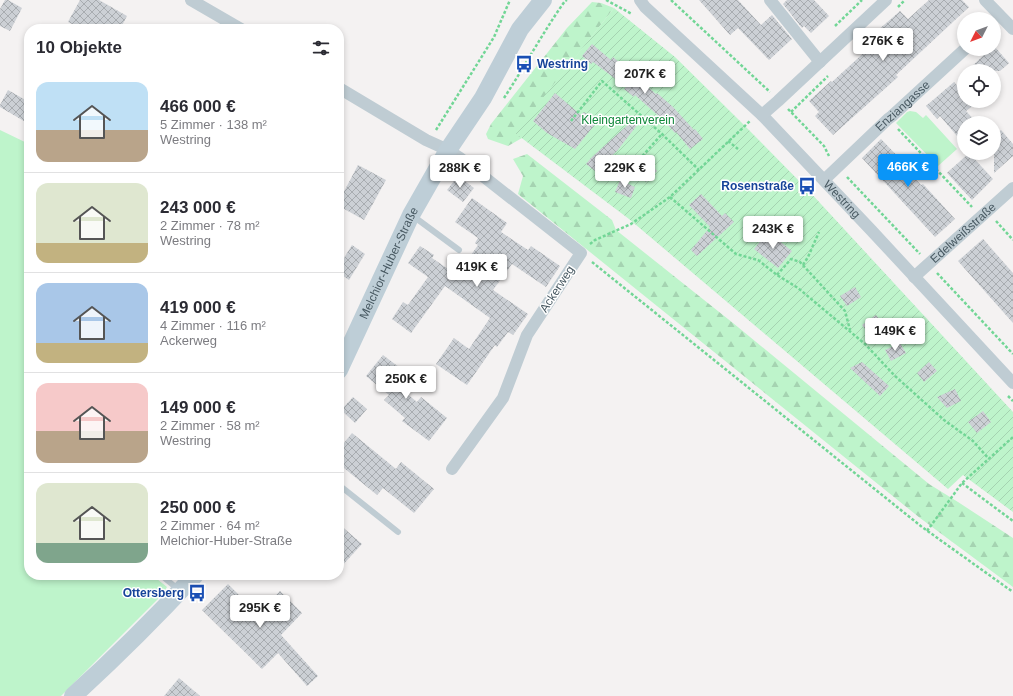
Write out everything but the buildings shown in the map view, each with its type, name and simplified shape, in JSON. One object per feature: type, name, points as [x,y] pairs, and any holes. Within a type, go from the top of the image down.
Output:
[{"type":"street","points":[[191,0],[232,24]]},
{"type":"street","points":[[520,29],[526,0]]},
{"type":"street","points":[[520,29],[543,0]]},
{"type":"street","name":"Westring","points":[[633,0],[643,3],[762,115],[1013,383]]},
{"type":"street","points":[[770,0],[820,62]]},
{"type":"street","points":[[762,115],[886,0]]},
{"type":"street","points":[[985,0],[993,12]]},
{"type":"street","points":[[1001,22],[1013,29]]},
{"type":"street","name":"Melchior-Huber-Straße","points":[[344,359],[411,215],[448,150],[483,98],[520,29]]},
{"type":"street","name":"Enziangasse","points":[[824,180],[957,56]]},
{"type":"street","name":"Ackerweg","points":[[344,91],[426,140],[448,150],[581,253],[527,334],[504,398],[452,469]]},
{"type":"street","name":"Edelweißstraße","points":[[914,277],[1013,188]]},
{"type":"street","points":[[73,696],[96,675],[190,580]]},
{"type":"lane","points":[[411,215],[459,250]]},
{"type":"lane","points":[[344,489],[398,532]]},
{"type":"lane","points":[[167,580],[180,591]]},
{"type":"path","points":[[426,140],[436,129],[478,64],[494,37],[510,0]]},
{"type":"path","points":[[503,100],[545,30],[567,0]]},
{"type":"path","points":[[671,0],[762,83],[778,101],[791,112],[824,146],[830,158],[838,167],[1013,354]]},
{"type":"path","points":[[571,121],[602,81],[662,134],[699,170]]},
{"type":"path","points":[[762,115],[752,119],[670,197],[631,224],[595,240],[581,253],[927,531],[1013,592]]},
{"type":"path","points":[[888,119],[1013,240]]},
{"type":"path","points":[[629,171],[662,134]]},
{"type":"path","points":[[728,141],[738,149]]},
{"type":"path","points":[[670,197],[736,254],[758,260],[777,275],[798,288],[865,344],[895,376],[944,420],[973,441],[989,459]]},
{"type":"path","points":[[803,264],[808,257],[819,232]]},
{"type":"path","points":[[777,275],[791,259],[803,264],[845,311],[849,328],[853,334]]},
{"type":"path","points":[[927,531],[962,483],[1013,437]]},
{"type":"path","points":[[962,483],[1013,521]]},
{"type":"green space","points":[[592,2],[601,3],[614,8],[516,133],[522,138],[508,146],[488,139],[486,134],[491,124],[567,28]]},
{"type":"green space","name":"Kleingartenverein","points":[[614,8],[675,57],[741,122],[808,190],[1013,412],[1013,512],[963,475],[948,489],[629,219],[515,133]]},
{"type":"green space","points":[[907,112],[916,112],[923,118],[926,115],[957,149],[938,166],[896,123]]},
{"type":"green space","points":[[0,130],[24,142],[24,580],[158,580],[167,587],[162,595],[61,696],[0,696]]},
{"type":"green space","points":[[527,154],[612,220],[616,230],[733,323],[929,484],[1013,538],[1013,587],[920,518],[518,194],[523,176],[513,159]]},
{"type":"place","name":"Westring","points":[[524,64]]},
{"type":"place","name":"Rosenstraße","points":[[807,186]]},
{"type":"place","name":"Ottersberg","points":[[197,593]]}]
